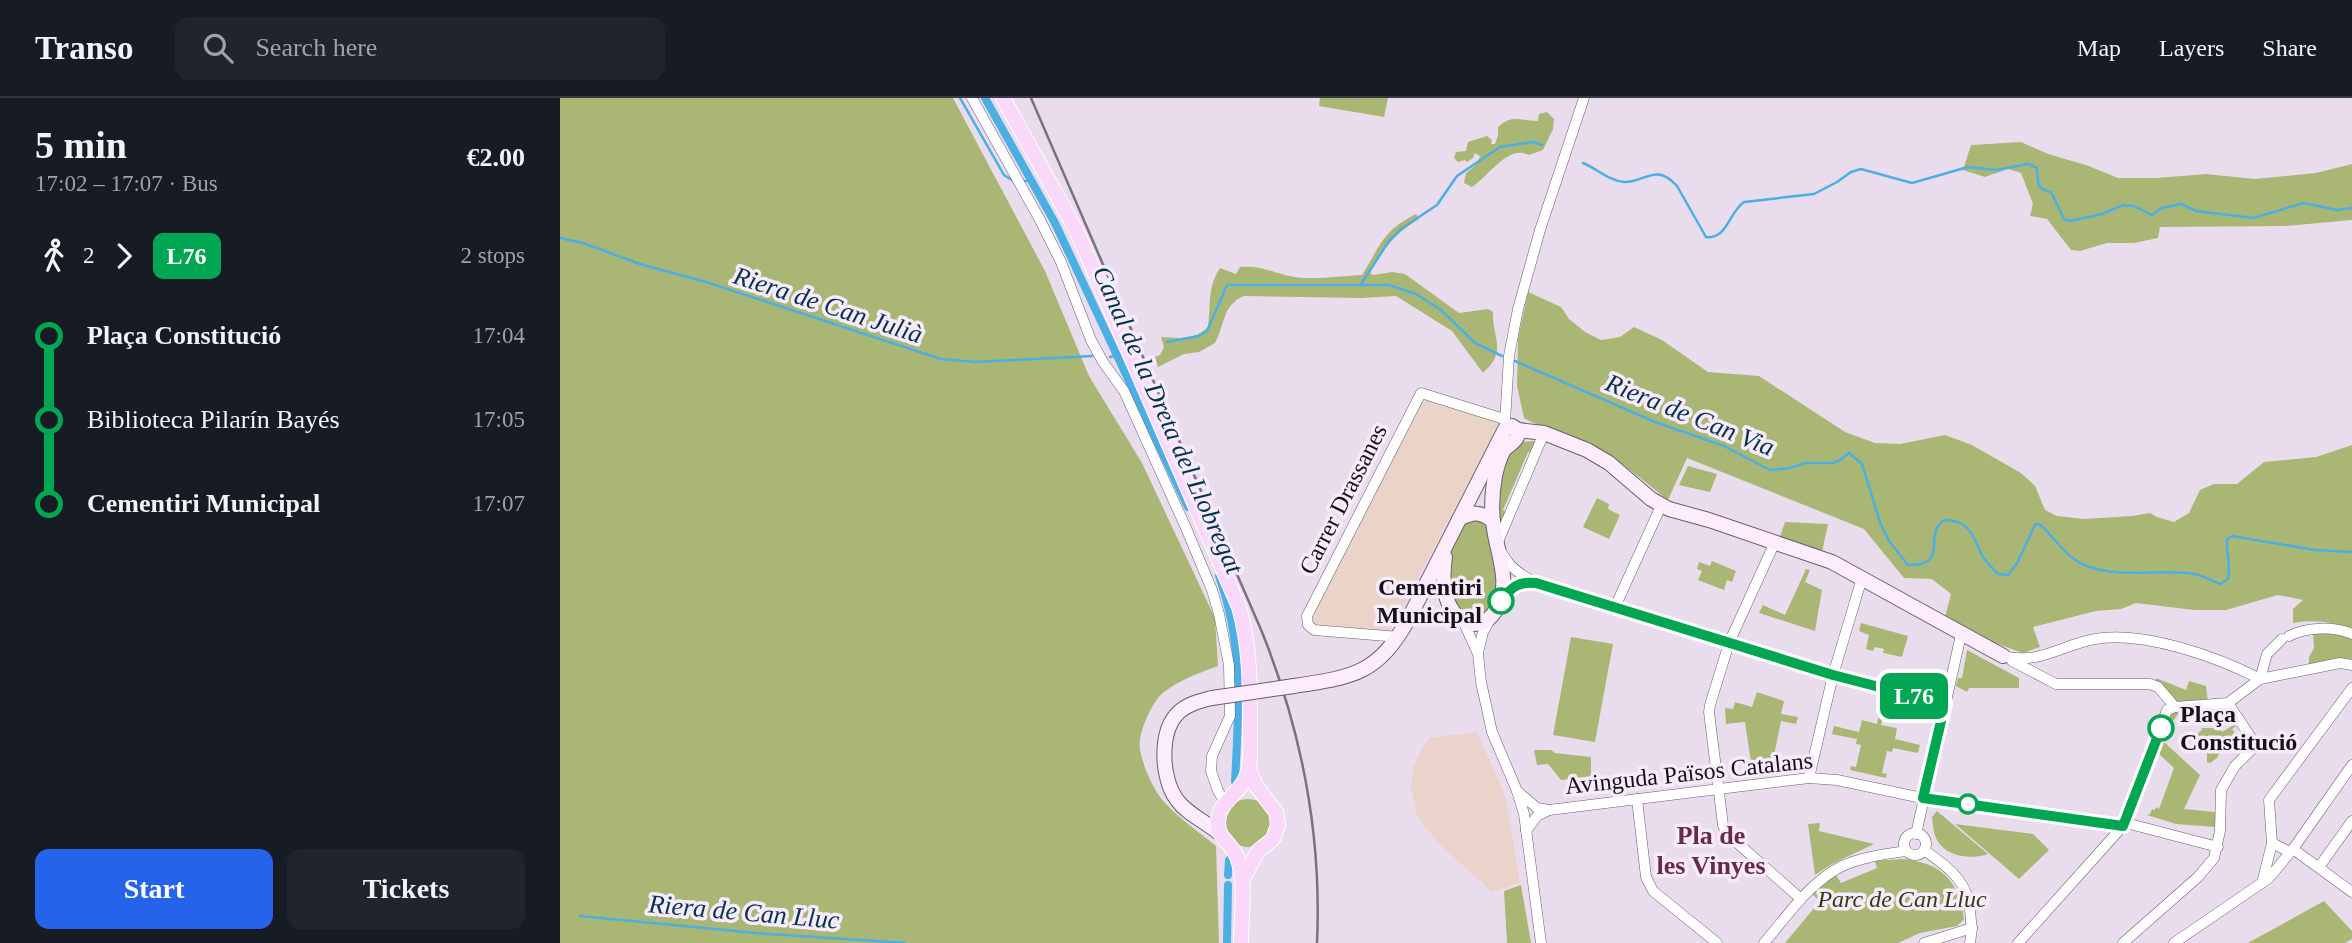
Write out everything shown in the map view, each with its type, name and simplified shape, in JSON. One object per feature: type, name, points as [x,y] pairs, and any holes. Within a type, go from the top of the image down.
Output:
[{"type":"main road","points":[[1003,98],[1077,232],[1237,599],[1248,646],[1249,769],[1245,781],[1228,801],[1218,819],[1219,833],[1237,857],[1242,881],[1241,943]]},
{"type":"main road","points":[[1232,849],[1244,853],[1258,851],[1271,842],[1278,829],[1276,811],[1256,786],[1249,769]]},
{"type":"main road","points":[[1228,801],[1249,793],[1265,798]]},
{"type":"main road","points":[[1242,881],[1258,851]]},
{"type":"street","points":[[972,98],[1061,262],[1091,340],[1124,391],[1212,590],[1229,665],[1230,716],[1212,756],[1212,771],[1218,791],[1228,801],[1207,814],[1191,813]]},
{"type":"street","points":[[1574,98],[1578,116]]},
{"type":"street","points":[[1500,602],[1503,576],[1493,521],[1493,490],[1497,467],[1510,430],[1506,399],[1510,349],[1540,230],[1584,98]]},
{"type":"street","name":"Carrer Drassanes","points":[[1398,637],[1314,630],[1308,625],[1307,616],[1421,393],[1510,430]]},
{"type":"street","points":[[1510,430],[1544,433],[1587,450],[1609,463],[1661,506],[1775,541],[1832,562],[2049,681],[2061,684],[2155,685],[2180,706]]},
{"type":"street","points":[[1219,833],[1177,800],[1170,787],[1166,738],[1170,723],[1181,709],[1193,703],[1334,680],[1363,671],[1377,662],[1398,637],[1410,617],[1459,519],[1510,430]]},
{"type":"street","points":[[1536,583],[1504,560],[1497,544],[1544,433]]},
{"type":"street","points":[[1615,607],[1661,506]]},
{"type":"street","points":[[1459,519],[1477,512],[1493,521]]},
{"type":"street","points":[[1775,541],[1729,643],[1709,712],[1723,825],[1727,835],[1801,899]]},
{"type":"street","points":[[1447,545],[1443,578],[1448,603],[1464,623],[1478,654]]},
{"type":"street","points":[[1809,778],[1833,675],[1862,578]]},
{"type":"street","points":[[1541,943],[1526,831],[1517,791],[1492,732],[1480,682],[1478,654],[1483,632],[1500,602],[1516,585],[1536,583],[1833,675],[1945,704]]},
{"type":"street","points":[[1410,617],[1428,600],[1448,603]]},
{"type":"street","points":[[1464,623],[1479,625],[1492,617]]},
{"type":"street","points":[[2260,679],[2267,654],[2285,637],[2296,632],[2314,630],[2341,630],[2352,634]]},
{"type":"street","points":[[1916,834],[1961,635]]},
{"type":"street","points":[[2003,656],[2017,660],[2031,659],[2097,639],[2150,639],[2238,668],[2260,679]]},
{"type":"street","points":[[2030,671],[2028,664],[2031,659]]},
{"type":"street","points":[[2018,943],[2125,823],[2167,710],[2180,706],[2228,703],[2260,679],[2340,663],[2352,665]]},
{"type":"street","points":[[2262,884],[2272,843],[2269,800],[2352,688]]},
{"type":"street","points":[[2123,943],[2207,868],[2214,858],[2218,847],[2221,790],[2235,766],[2256,746],[2228,703]]},
{"type":"street","points":[[2174,943],[2262,884],[2292,850],[2352,765]]},
{"type":"street","name":"Avinguda Països Catalans","points":[[1517,791],[1537,808],[1549,810],[1809,778],[1837,780],[1923,798],[2125,823],[2218,847]]},
{"type":"street","points":[[1637,799],[1646,877],[1653,891],[1717,943]]},
{"type":"street","name":"Avinguda Països Catalans","points":[[1526,831],[1537,816],[1549,810]]},
{"type":"street","points":[[2319,867],[2352,821]]},
{"type":"street","points":[[1916,834],[1924,839],[1924,850]]},
{"type":"street","points":[[1906,851],[1906,838],[1916,834]]},
{"type":"street","points":[[2272,843],[2292,850],[2352,892]]},
{"type":"street","points":[[1764,943],[1813,886],[1843,866],[1906,851],[1916,855],[1924,850]]},
{"type":"street","points":[[1924,850],[1949,868],[1965,889],[1972,928],[1970,943]]},
{"type":"street","points":[[1924,943],[1972,928]]},
{"type":"shaded area","points":[[1422,398],[1500,423],[1389,633],[1311,630],[1309,620]]},
{"type":"shaded area","points":[[1477,732],[1506,798],[1520,883],[1492,892],[1423,825],[1417,815],[1411,788],[1413,769],[1429,738]]},
{"type":"green space","points":[[560,98],[953,98],[1045,271],[1089,376],[1142,463],[1215,618],[1218,666],[1170,687],[1159,696],[1146,719],[1140,750],[1153,786],[1161,798],[1216,846],[1219,943],[560,943]]},
{"type":"green space","points":[[1320,98],[1388,98],[1384,117],[1319,106]]},
{"type":"green space","points":[[1547,112],[1554,119],[1553,129],[1543,150],[1529,155],[1513,154],[1472,187],[1464,183],[1466,173],[1477,164],[1480,156],[1475,153],[1467,162],[1458,162],[1454,158],[1456,152],[1466,151],[1468,142],[1487,136],[1492,140],[1491,144],[1495,144],[1498,127],[1503,123],[1517,119],[1538,121],[1539,114]]},
{"type":"green space","points":[[2021,142],[2118,178],[2206,174],[2255,179],[2316,173],[2352,164],[2352,220],[2285,226],[2160,227],[2158,238],[2134,243],[2107,243],[2080,251],[2071,250],[2047,219],[2030,216],[2033,204],[2021,173],[2008,169],[1985,177],[1963,170],[1971,145]]},
{"type":"green space","points":[[1416,214],[1419,219],[1390,242],[1370,273],[1405,274],[1459,313],[1488,309],[1493,312],[1497,351],[1491,365],[1483,373],[1452,331],[1396,296],[1244,296],[1228,310],[1215,343],[1158,367],[1155,357],[1160,355],[1164,347],[1161,337],[1192,337],[1208,327],[1211,289],[1220,268],[1236,274],[1240,267],[1253,267],[1306,278],[1362,275],[1389,233]]},
{"type":"green space","points":[[1528,292],[1561,307],[1569,319],[1601,340],[1620,337],[1634,327],[1662,340],[1708,372],[1759,376],[1845,432],[1875,443],[1900,444],[1945,435],[1972,445],[2021,473],[2035,486],[2045,510],[2057,516],[2084,519],[2150,513],[2174,522],[2189,513],[2200,490],[2214,484],[2237,484],[2264,462],[2316,457],[2352,445],[2352,629],[2323,622],[2293,623],[2293,609],[2303,600],[2278,595],[2226,610],[2194,610],[2136,603],[2121,609],[2096,611],[2033,627],[2040,647],[2023,653],[1992,642],[1945,617],[1951,594],[1932,579],[1904,578],[1864,529],[1687,458],[1668,500],[1596,447],[1524,418],[1517,386],[1518,339]]},
{"type":"green space","points":[[1534,441],[1534,454],[1528,452],[1503,510],[1508,513],[1500,530],[1497,518],[1504,458],[1521,442]]},
{"type":"green space","points":[[1688,466],[1717,474],[1710,492],[1679,485]]},
{"type":"green space","points":[[1597,498],[1609,504],[1608,509],[1620,515],[1609,539],[1583,527]]},
{"type":"green space","points":[[1473,516],[1486,522],[1497,564],[1498,590],[1485,617],[1466,618],[1451,598],[1448,574],[1454,542]]},
{"type":"green space","points":[[1785,522],[1828,524],[1822,552],[1780,537]]},
{"type":"green space","points":[[1712,561],[1736,571],[1732,582],[1727,580],[1724,590],[1698,580],[1702,571],[1697,569],[1699,562],[1710,566]]},
{"type":"green space","points":[[1806,569],[1810,570],[1805,582],[1822,590],[1815,631],[1759,613],[1763,605],[1785,615]]},
{"type":"green space","points":[[1861,623],[1908,636],[1902,657],[1883,653],[1884,649],[1875,647],[1873,651],[1866,649],[1869,635],[1859,631]]},
{"type":"green space","points":[[2313,632],[2332,632],[2352,638],[2352,659],[2336,658],[2309,665],[2309,657],[2314,648]]},
{"type":"green space","points":[[1571,637],[1613,644],[1595,742],[1553,735]]},
{"type":"green space","points":[[1967,650],[2019,678],[2019,688],[1969,688],[1967,692],[1956,686],[1958,678],[1962,678]]},
{"type":"green space","name":"Plaça Constitució","points":[[2156,678],[2186,690],[2189,681],[2206,686],[2208,702],[2177,703],[2156,683]]},
{"type":"green space","points":[[1757,692],[1784,701],[1781,714],[1798,717],[1796,724],[1781,721],[1773,760],[1759,762],[1758,768],[1752,769],[1745,722],[1726,724],[1725,708],[1733,709],[1735,702],[1752,707]]},
{"type":"green space","points":[[1881,705],[1885,706],[1881,725],[1897,728],[1895,739],[1920,745],[1918,753],[1893,748],[1892,752],[1887,751],[1882,773],[1887,774],[1886,778],[1850,770],[1851,766],[1856,767],[1861,745],[1856,744],[1857,739],[1832,734],[1834,726],[1859,732],[1862,720],[1877,724]]},
{"type":"green space","points":[[2176,710],[2178,714],[2168,728],[2171,732],[2164,742],[2200,775],[2184,809],[2215,812],[2215,827],[2176,824],[2147,815],[2156,807],[2159,809],[2174,768],[2158,753],[2163,742],[2159,737],[2167,715]]},
{"type":"green space","points":[[2237,723],[2232,729],[2236,735],[2217,758],[2207,762],[2207,752],[2211,748],[2209,745],[2202,750],[2193,737],[2201,728],[2219,728],[2222,732]]},
{"type":"green space","points":[[1534,750],[1591,757],[1591,776],[1561,780],[1548,764],[1537,765]]},
{"type":"green space","points":[[1248,799],[1265,806],[1272,823],[1265,840],[1248,847],[1231,840],[1224,823],[1231,806]]},
{"type":"green space","points":[[1937,811],[1988,854],[1960,856],[1941,846],[1934,831],[1932,817]]},
{"type":"green space","points":[[1820,823],[1819,831],[1874,844],[1815,875],[1808,824]]},
{"type":"green space","points":[[1955,824],[2033,834],[2049,850],[2019,879]]},
{"type":"green space","name":"Parc de Can Lluc","points":[[1875,861],[1917,861],[1938,870],[1953,884],[1964,919],[1957,926],[1920,933],[1898,943],[1785,943],[1820,901],[1812,894],[1836,875],[1841,883],[1877,868]]},
{"type":"green space","points":[[1521,885],[1531,943],[1507,943],[1504,891]]},
{"type":"green space","points":[[2324,901],[2352,931],[2352,939],[2345,943],[2248,943]]},
{"type":"waterway","points":[[960,98],[1004,175],[1015,182]]},
{"type":"waterway","name":"Canal de la Dreta del Llobregat","points":[[985,98],[1055,223],[1188,507]]},
{"type":"waterway","name":"Riera de Can Julià","points":[[1361,284],[1389,241],[1401,229],[1437,205],[1457,176],[1500,147],[1533,142],[1542,145]]},
{"type":"waterway","name":"Riera de Can Julià","points":[[1583,163],[1618,181],[1631,181],[1656,174],[1669,179],[1677,186],[1706,237],[1719,234],[1744,202],[1814,194],[1861,169],[1912,183],[1968,167],[1996,170],[2028,164],[2037,168],[2040,186],[2051,192],[2064,219],[2070,221],[2102,214],[2123,205],[2134,206],[2152,215],[2162,208],[2181,204],[2196,211],[2253,218],[2304,203],[2337,210],[2352,208]]},
{"type":"waterway","name":"Canal de la Dreta del Llobregat","points":[[1022,181],[1032,181]]},
{"type":"waterway","name":"Riera de Can Julià","points":[[560,238],[706,282],[941,359],[975,362],[1092,356]]},
{"type":"waterway","name":"Riera de Can Via","points":[[1167,342],[1199,336],[1207,331],[1227,285],[1389,285],[1416,294],[1441,310],[1475,343],[1502,356]]},
{"type":"waterway","name":"Riera de Can Via","points":[[1110,357],[1123,354]]},
{"type":"waterway","name":"Riera de Can Via","points":[[1515,361],[1655,422],[1724,446],[1770,470],[1805,463],[1833,463],[1849,453],[1862,464],[1881,525],[1889,541],[1908,565],[1929,560],[1934,548],[1935,533],[1944,520],[1965,526],[1988,564],[1998,574],[2008,575],[2017,563],[2035,525],[2039,524],[2070,556],[2095,569],[2124,573],[2195,574],[2220,584],[2228,579],[2227,539],[2232,536],[2315,550],[2352,552]]},
{"type":"waterway","name":"Canal de la Dreta del Llobregat","points":[[1219,576],[1233,628],[1238,677],[1235,781]]},
{"type":"waterway","name":"Canal de la Dreta del Llobregat","points":[[1228,875],[1229,860]]},
{"type":"waterway","name":"Canal de la Dreta del Llobregat","points":[[1227,943],[1228,885]]},
{"type":"waterway","name":"Riera de Can Lluc","points":[[580,916],[756,933],[905,943]]},
{"type":"railway","points":[[1031,98],[1276,670],[1306,784],[1316,863],[1317,943]]},
{"type":"bus line","name":"L76","points":[[1501,601],[1516,585],[1536,583],[1833,675],[1945,704],[1923,798],[2123,826],[2161,728]]},
{"type":"place","name":"Cementiri Municipal","points":[[1501,601]]},
{"type":"place","name":"Plaça Constitució","points":[[2161,728]]},
{"type":"district","name":"Pla de les Vinyes","points":[[1711,850]]}]
